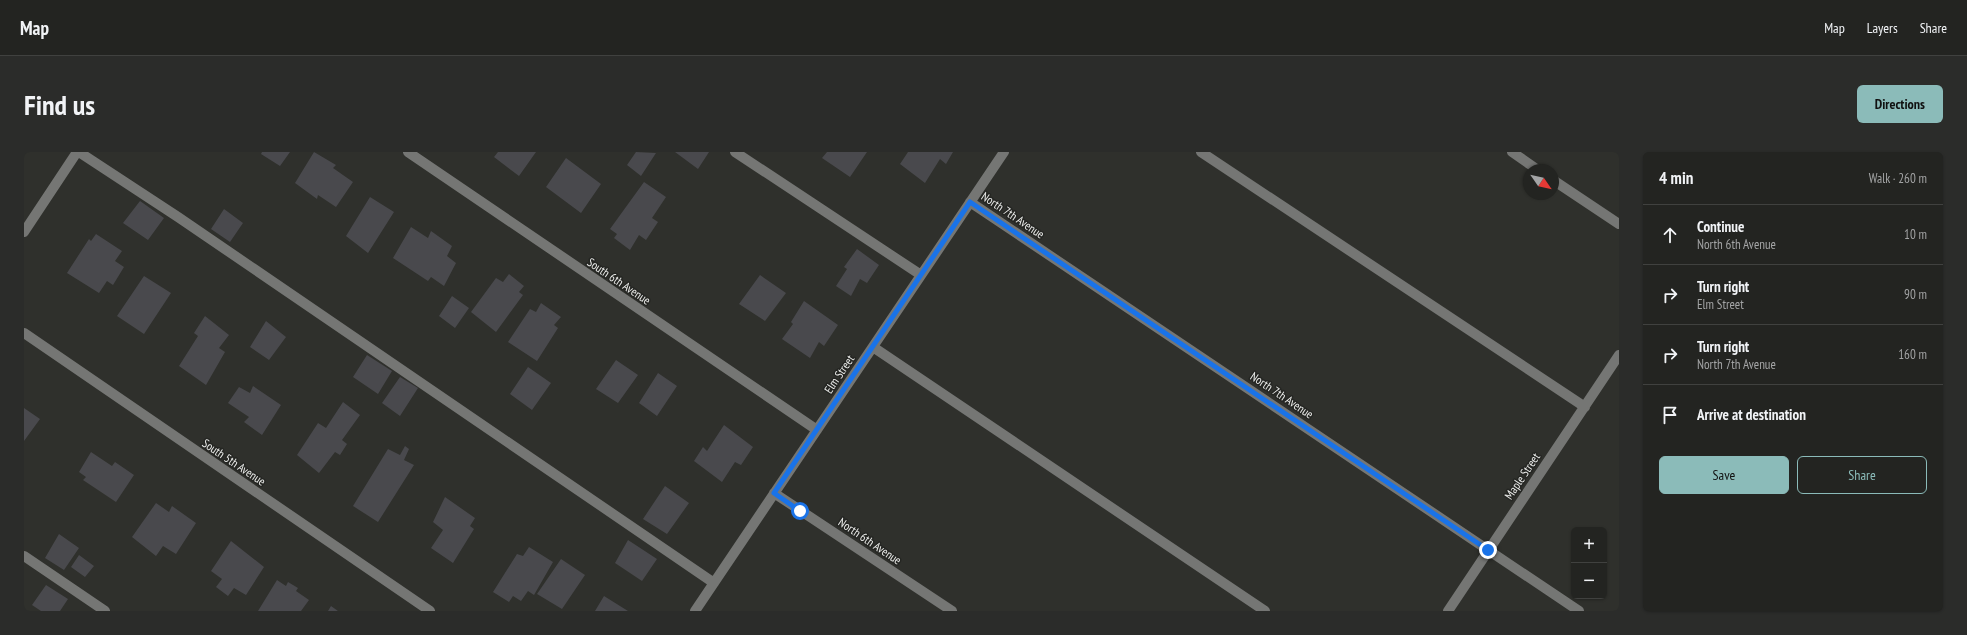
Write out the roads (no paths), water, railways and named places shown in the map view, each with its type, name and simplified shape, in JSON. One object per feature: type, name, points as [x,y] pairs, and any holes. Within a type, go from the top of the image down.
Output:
[{"type":"street","points":[[24,232],[78,152],[178,217],[714,583]]},
{"type":"street","name":"South 6th Avenue","points":[[408,152],[817,430]]},
{"type":"street","points":[[735,152],[920,275]]},
{"type":"street","name":"Elm Street","points":[[695,611],[1004,152]]},
{"type":"street","points":[[1201,152],[1585,407]]},
{"type":"street","points":[[1512,152],[1529,164]]},
{"type":"street","points":[[1559,184],[1619,224]]},
{"type":"street","name":"North 7th Avenue","points":[[970,202],[1579,611]]},
{"type":"street","name":"South 5th Avenue","points":[[24,333],[430,611]]},
{"type":"street","points":[[873,346],[1265,611]]},
{"type":"street","name":"Maple Street","points":[[1448,611],[1619,355]]},
{"type":"street","name":"North 6th Avenue","points":[[774,493],[952,611]]},
{"type":"street","points":[[24,556],[105,611]]}]
